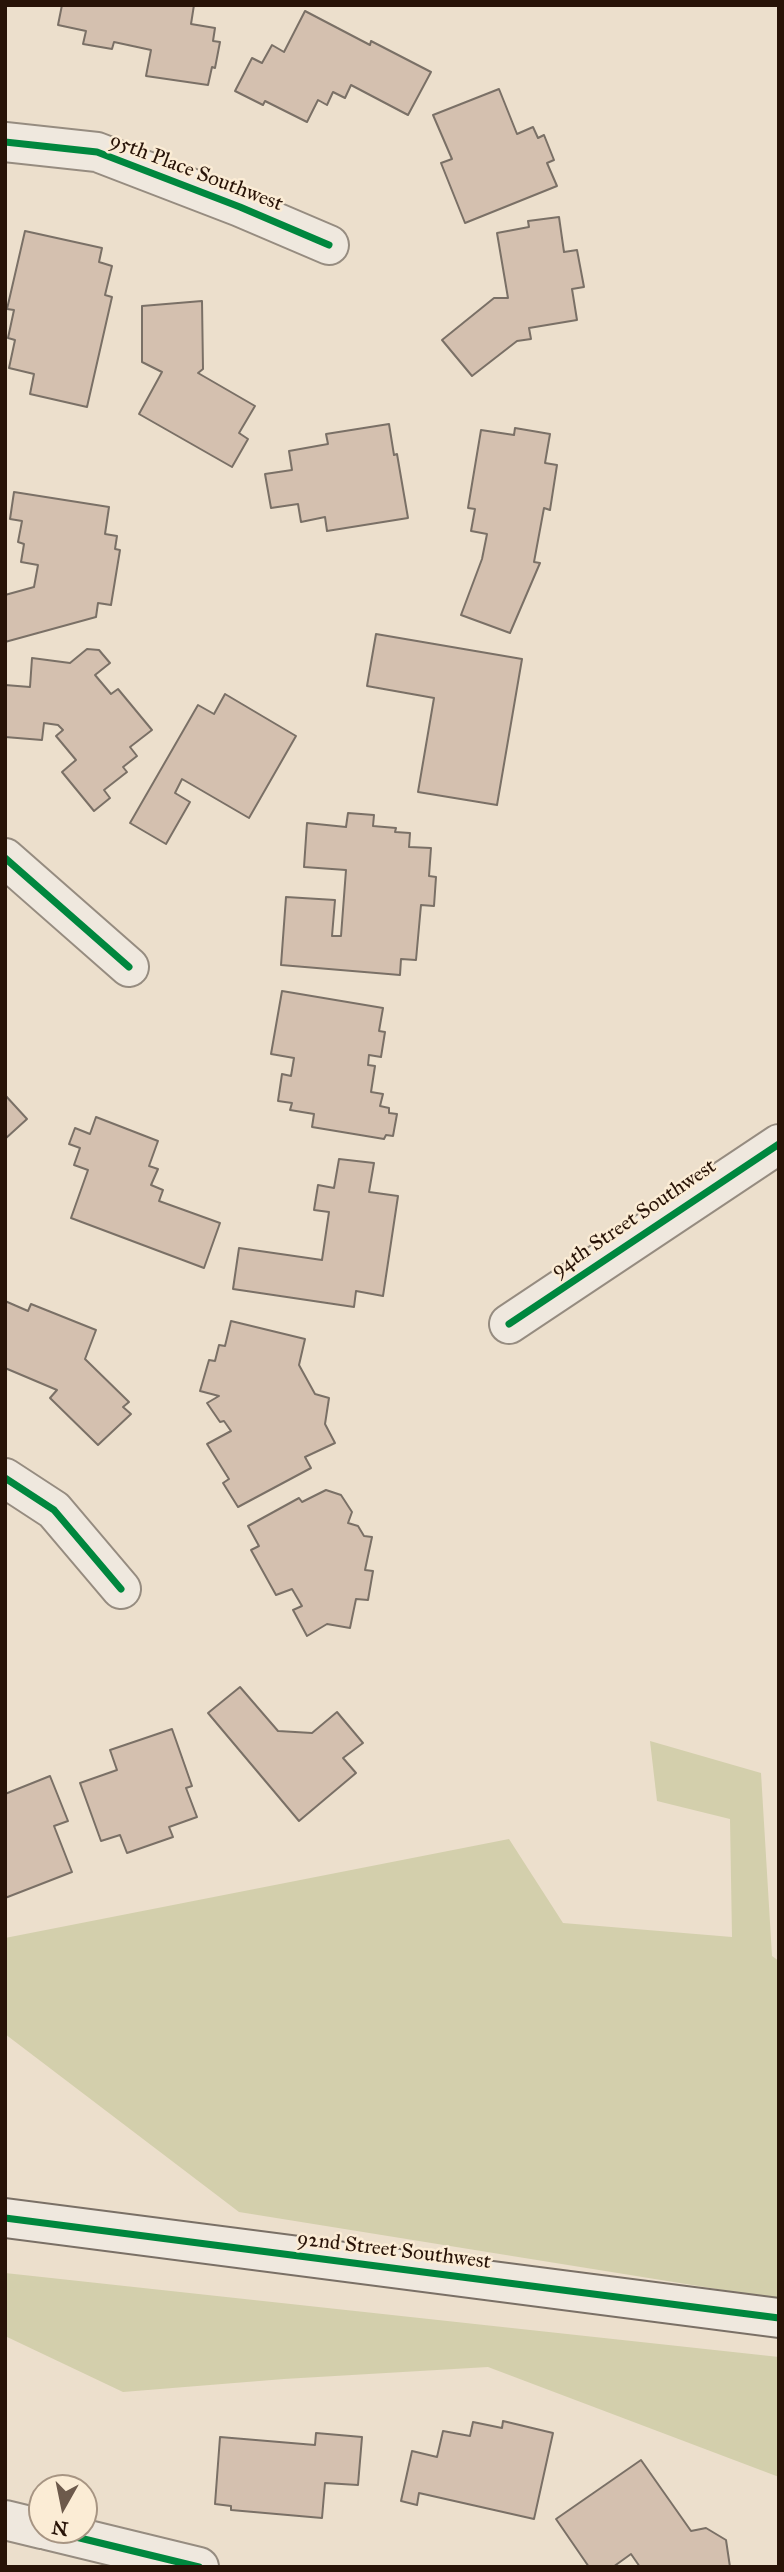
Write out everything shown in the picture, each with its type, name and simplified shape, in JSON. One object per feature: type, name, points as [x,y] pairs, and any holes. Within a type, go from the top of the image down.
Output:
[{"type":"street","name":"95th Place Southwest","points":[[5,142],[97,152],[240,207],[329,245]]},
{"type":"street","points":[[5,858],[129,967]]},
{"type":"street","name":"94th Street Southwest","points":[[509,1324],[779,1144]]},
{"type":"street","points":[[5,1478],[54,1510],[121,1589]]},
{"type":"street","name":"92nd Street Southwest","points":[[5,2218],[779,2318]]},
{"type":"street","points":[[5,2520],[28,2525]]},
{"type":"street","points":[[98,2542],[199,2567]]},
{"type":"shaded area","points":[[650,1741],[761,1773],[772,1956],[779,1961],[779,2299],[239,2212],[5,2034],[5,1938],[509,1839],[563,1923],[732,1937],[730,1819],[657,1801]]},
{"type":"shaded area","points":[[5,2273],[779,2357],[779,2477],[488,2367],[123,2392],[5,2336]]},
{"type":"building","points":[[62,5],[194,5],[191,24],[215,28],[213,41],[220,42],[215,68],[212,67],[208,85],[146,76],[151,50],[114,42],[112,49],[83,44],[86,31],[58,25]]},
{"type":"building","points":[[305,11],[370,45],[371,41],[431,72],[408,115],[351,85],[345,98],[333,92],[327,105],[318,100],[307,122],[265,101],[263,105],[235,91],[252,58],[262,63],[272,45],[284,52]]},
{"type":"building","points":[[499,89],[517,134],[533,127],[538,138],[544,135],[554,160],[547,163],[557,186],[465,223],[441,163],[452,159],[433,115]]},
{"type":"building","points":[[559,217],[564,252],[577,250],[584,287],[572,289],[577,320],[529,328],[531,339],[517,341],[472,376],[442,340],[494,298],[508,298],[497,233],[529,227],[528,221]]},
{"type":"building","points":[[25,231],[102,248],[99,262],[112,266],[105,295],[112,297],[87,407],[30,394],[34,374],[9,368],[15,340],[8,338],[14,310],[7,309]]},
{"type":"building","points":[[202,301],[203,369],[198,373],[255,406],[239,433],[248,439],[232,467],[139,414],[162,372],[142,362],[142,306]]},
{"type":"building","points":[[389,424],[408,518],[327,531],[325,517],[301,522],[298,504],[271,508],[265,474],[292,470],[289,451],[328,444],[326,434]]},
{"type":"building","points":[[515,428],[550,434],[545,463],[557,465],[550,510],[544,508],[534,562],[540,563],[510,633],[461,615],[482,559],[487,534],[471,531],[475,509],[468,508],[481,430],[514,435]]},
{"type":"building","points":[[14,492],[109,507],[105,534],[117,536],[115,549],[120,550],[111,605],[98,603],[96,617],[5,642],[5,595],[34,587],[38,565],[21,562],[24,544],[18,542],[22,521],[10,519]]},
{"type":"building","points":[[376,634],[522,659],[497,805],[418,792],[434,698],[367,686]]},
{"type":"building","points":[[87,649],[99,650],[110,663],[95,675],[111,694],[118,689],[152,730],[130,747],[137,756],[123,767],[127,772],[104,790],[110,798],[94,811],[62,772],[76,760],[56,736],[63,730],[58,725],[44,723],[42,740],[5,737],[5,685],[30,687],[32,658],[70,663]]},
{"type":"building","points":[[225,694],[296,736],[249,818],[182,779],[175,793],[190,802],[166,844],[130,823],[198,705],[214,714]]},
{"type":"building","points":[[348,813],[374,815],[373,826],[396,828],[395,832],[410,833],[409,847],[431,848],[429,876],[436,877],[434,906],[421,905],[416,960],[401,959],[400,975],[281,965],[286,897],[335,900],[332,936],[341,936],[346,870],[304,867],[307,823],[346,827]]},
{"type":"building","points":[[282,991],[383,1008],[379,1031],[385,1032],[381,1057],[369,1055],[368,1065],[375,1066],[371,1092],[383,1094],[380,1106],[389,1108],[389,1113],[397,1114],[393,1136],[386,1135],[384,1139],[312,1127],[314,1114],[290,1110],[292,1103],[278,1101],[282,1074],[291,1076],[294,1058],[271,1054]]},
{"type":"building","points":[[5,1095],[27,1119],[5,1139]]},
{"type":"building","points":[[96,1117],[158,1141],[149,1166],[158,1169],[151,1185],[163,1190],[159,1201],[220,1223],[204,1268],[71,1218],[88,1170],[74,1165],[80,1148],[69,1144],[75,1128],[90,1134]]},
{"type":"building","points":[[339,1159],[374,1163],[369,1192],[398,1196],[383,1296],[356,1291],[354,1307],[233,1289],[239,1248],[322,1260],[329,1212],[314,1210],[318,1185],[334,1188]]},
{"type":"building","points":[[5,1301],[28,1311],[31,1304],[96,1330],[85,1359],[129,1402],[123,1407],[131,1414],[98,1445],[50,1398],[57,1390],[5,1368]]},
{"type":"building","points":[[231,1321],[305,1339],[299,1365],[315,1394],[329,1398],[325,1424],[335,1443],[305,1457],[311,1468],[238,1507],[223,1483],[229,1479],[207,1444],[231,1431],[224,1421],[220,1422],[207,1403],[219,1396],[200,1391],[209,1360],[215,1361],[219,1345],[225,1346]]},
{"type":"building","points":[[326,1490],[341,1495],[352,1512],[348,1523],[358,1526],[364,1536],[372,1537],[365,1570],[373,1571],[368,1600],[356,1599],[350,1628],[327,1624],[307,1636],[293,1610],[302,1606],[292,1589],[276,1595],[251,1550],[259,1546],[248,1526],[299,1498],[302,1502]]},
{"type":"building","points":[[240,1687],[278,1731],[312,1733],[337,1712],[363,1743],[343,1758],[356,1773],[299,1821],[208,1713]]},
{"type":"building","points":[[172,1729],[192,1786],[186,1788],[197,1817],[169,1827],[173,1837],[127,1853],[120,1835],[101,1841],[80,1783],[117,1770],[110,1750]]},
{"type":"building","points":[[50,1776],[68,1821],[54,1826],[72,1872],[5,1898],[5,1794]]},
{"type":"building","points":[[503,2421],[553,2433],[534,2519],[419,2493],[417,2505],[401,2501],[412,2451],[437,2457],[443,2431],[470,2436],[473,2422],[502,2428]]},
{"type":"building","points":[[316,2433],[362,2437],[358,2485],[325,2483],[322,2518],[231,2510],[231,2506],[215,2504],[220,2437],[315,2445]]},
{"type":"building","points":[[641,2460],[691,2531],[706,2528],[726,2540],[730,2567],[640,2567],[631,2554],[613,2567],[589,2567],[556,2519]]},
{"type":"cycle path","points":[[5,142],[97,152],[240,207],[329,245]]},
{"type":"cycle path","points":[[5,858],[129,967]]},
{"type":"cycle path","points":[[509,1324],[779,1144]]},
{"type":"cycle path","points":[[5,1478],[54,1510],[121,1589]]},
{"type":"cycle path","points":[[5,2218],[779,2318]]},
{"type":"cycle path","points":[[98,2542],[199,2567]]}]
